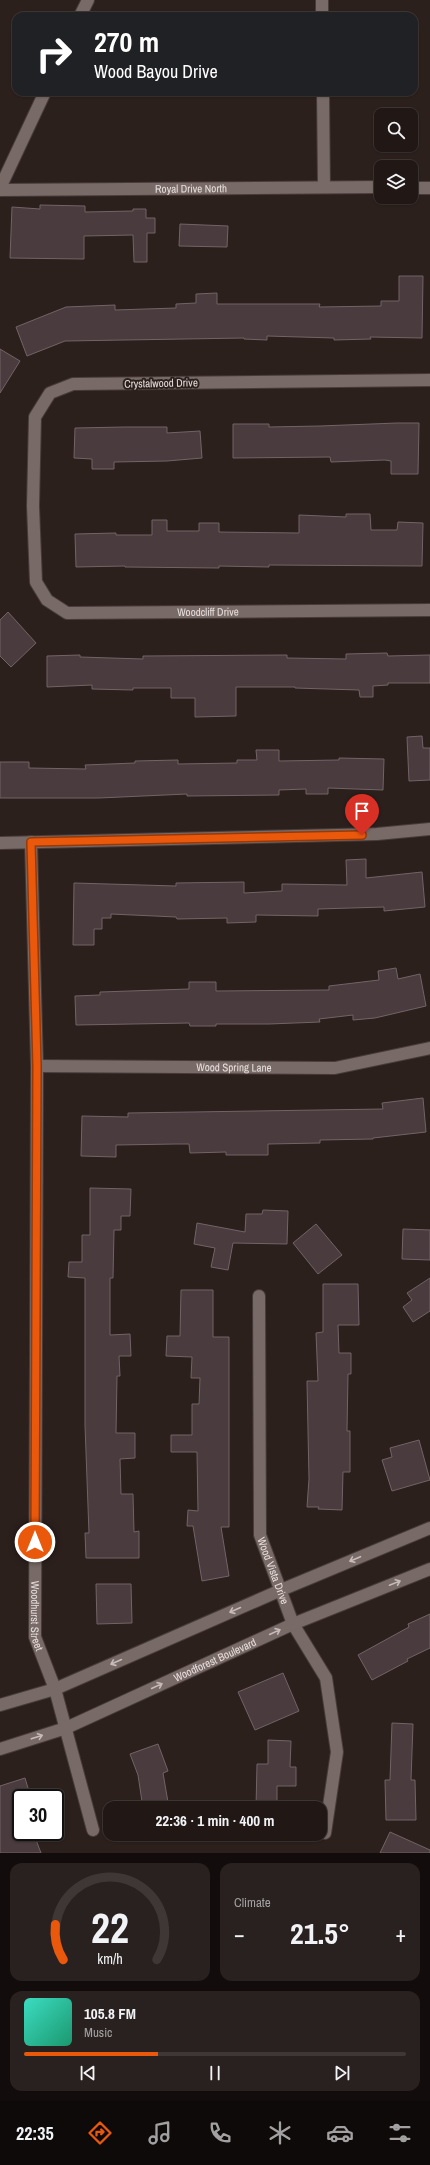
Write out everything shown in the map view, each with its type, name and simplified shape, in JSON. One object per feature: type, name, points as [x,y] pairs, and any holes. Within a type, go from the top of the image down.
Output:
[{"type":"street","points":[[82,12],[88,0]]},
{"type":"street","points":[[322,0],[322,12]]},
{"type":"street","points":[[0,189],[43,96]]},
{"type":"street","points":[[323,96],[324,187]]},
{"type":"street","name":"Royal Drive North","points":[[0,189],[374,187]]},
{"type":"street","points":[[418,188],[430,188]]},
{"type":"street","name":"Crystalwood Drive","points":[[34,546],[33,506],[35,417],[50,393],[73,384],[430,380]]},
{"type":"street","name":"Woodcliff Drive","points":[[34,546],[36,582],[47,600],[67,613],[430,610]]},
{"type":"street","points":[[0,843],[377,834],[430,829]]},
{"type":"street","name":"Woodhurst Street","points":[[31,842],[37,1066],[35,1637],[55,1689],[93,1830]]},
{"type":"street","name":"Wood Spring Lane","points":[[37,1066],[335,1068],[430,1048]]},
{"type":"street","name":"Wood Vista Drive","points":[[259,1296],[260,1535],[293,1624],[326,1678],[337,1752],[327,1820]]},
{"type":"street","points":[[0,1705],[55,1689],[281,1590],[430,1528]]},
{"type":"street","name":"Woodforest Boulevard","points":[[0,1748],[66,1728],[293,1624],[430,1569]]},
{"type":"building","points":[[40,205],[85,206],[85,212],[133,211],[133,209],[146,209],[146,218],[155,218],[155,233],[147,233],[147,262],[134,262],[133,235],[84,236],[84,259],[10,258],[12,207],[40,209]]},
{"type":"building","points":[[180,224],[228,226],[227,247],[179,246]]},
{"type":"building","points":[[399,276],[423,276],[422,338],[370,337],[371,339],[334,340],[334,338],[267,336],[267,340],[244,338],[65,341],[27,356],[16,327],[66,307],[115,305],[115,310],[176,308],[176,304],[196,303],[196,294],[217,293],[217,304],[320,304],[319,307],[381,306],[381,301],[399,301]]},
{"type":"building","points":[[0,349],[20,361],[0,393]]},
{"type":"building","points":[[419,423],[418,474],[391,474],[391,461],[385,460],[331,462],[330,457],[233,458],[233,424],[269,424],[269,427]]},
{"type":"building","points":[[167,427],[167,433],[200,431],[202,458],[167,461],[114,462],[114,469],[92,469],[92,459],[74,458],[75,428]]},
{"type":"building","points":[[346,514],[370,514],[371,530],[397,530],[398,522],[423,523],[422,566],[269,565],[269,567],[219,566],[219,568],[125,566],[76,567],[75,534],[116,533],[116,535],[152,535],[152,520],[167,520],[167,531],[199,531],[199,523],[219,523],[219,532],[299,533],[299,515],[346,517]]},
{"type":"building","points":[[8,612],[36,643],[11,667],[0,656],[0,620]]},
{"type":"building","points":[[387,653],[388,656],[430,655],[430,683],[388,683],[388,685],[373,686],[373,697],[360,697],[359,690],[295,687],[236,687],[236,716],[195,717],[195,698],[171,698],[171,688],[133,688],[133,690],[92,689],[92,685],[47,687],[47,656],[80,655],[80,657],[143,659],[143,656],[287,655],[287,658],[346,659],[346,654]]},
{"type":"building","points":[[422,736],[423,748],[430,748],[430,780],[409,781],[407,737]]},
{"type":"building","points":[[256,750],[279,750],[279,761],[339,760],[339,758],[384,759],[383,790],[328,788],[328,794],[306,794],[306,789],[279,790],[279,795],[187,796],[187,794],[99,798],[0,798],[0,762],[29,762],[29,768],[86,769],[85,765],[135,763],[135,761],[178,760],[178,764],[237,763],[237,760],[257,760]]},
{"type":"building","points":[[366,859],[366,878],[422,872],[425,907],[384,911],[384,907],[318,909],[318,916],[256,915],[256,922],[227,923],[227,918],[177,919],[176,917],[111,914],[111,918],[102,918],[102,929],[94,929],[94,945],[73,945],[74,883],[176,886],[176,883],[244,882],[244,893],[282,891],[282,884],[347,885],[346,860]]},
{"type":"building","points":[[396,968],[398,979],[420,974],[426,1006],[375,1018],[353,1020],[353,1015],[319,1019],[320,1022],[216,1024],[216,1026],[190,1026],[189,1023],[76,1025],[75,996],[100,995],[100,992],[189,989],[189,982],[216,982],[216,991],[329,990],[329,986],[379,980],[378,971]]},
{"type":"building","points":[[423,1098],[426,1132],[373,1139],[320,1140],[320,1143],[268,1144],[268,1155],[226,1155],[226,1152],[190,1153],[189,1144],[176,1144],[116,1145],[116,1157],[81,1156],[82,1116],[128,1117],[128,1113],[383,1109],[382,1103]]},
{"type":"building","points":[[90,1188],[131,1189],[130,1216],[121,1216],[121,1230],[114,1230],[113,1278],[110,1278],[110,1335],[130,1334],[131,1356],[119,1356],[120,1376],[117,1376],[116,1433],[135,1433],[135,1458],[120,1459],[121,1494],[133,1494],[134,1532],[139,1531],[139,1558],[86,1558],[85,1533],[89,1533],[85,1425],[85,1278],[68,1277],[69,1262],[82,1262],[82,1235],[90,1235]]},
{"type":"building","points":[[263,1210],[288,1211],[287,1244],[233,1243],[228,1270],[211,1267],[215,1248],[194,1244],[197,1223],[245,1232],[246,1214],[262,1214]]},
{"type":"building","points":[[316,1224],[342,1255],[318,1274],[293,1243]]},
{"type":"building","points":[[403,1229],[430,1230],[430,1260],[402,1259]]},
{"type":"building","points":[[430,1278],[430,1311],[413,1322],[403,1307],[412,1300],[407,1293]]},
{"type":"building","points":[[323,1284],[358,1284],[359,1325],[338,1325],[339,1353],[351,1353],[351,1374],[348,1374],[347,1431],[350,1431],[350,1472],[343,1472],[342,1510],[307,1507],[309,1479],[307,1381],[318,1381],[316,1333],[323,1332]]},
{"type":"building","points":[[181,1290],[213,1290],[213,1337],[229,1337],[229,1527],[221,1527],[229,1576],[202,1581],[193,1526],[187,1526],[188,1510],[198,1511],[197,1452],[171,1452],[171,1435],[192,1435],[192,1404],[199,1404],[200,1378],[191,1378],[192,1357],[166,1356],[167,1336],[180,1336]]},
{"type":"building","points":[[419,1440],[430,1480],[392,1491],[382,1460],[392,1457],[390,1448]]},
{"type":"building","points":[[96,1584],[131,1584],[132,1623],[97,1624]]},
{"type":"building","points":[[430,1614],[430,1648],[407,1659],[408,1661],[372,1680],[358,1655],[409,1627],[408,1624]]},
{"type":"building","points":[[283,1673],[299,1711],[255,1730],[238,1692]]},
{"type":"building","points":[[392,1723],[413,1724],[411,1780],[415,1780],[416,1820],[386,1820],[385,1780],[390,1780]]},
{"type":"building","points":[[268,1740],[291,1741],[290,1767],[296,1767],[296,1786],[277,1786],[277,1801],[256,1801],[257,1764],[268,1764]]},
{"type":"building","points":[[158,1744],[168,1771],[163,1773],[168,1801],[142,1801],[138,1775],[130,1754]]},
{"type":"building","points":[[25,1778],[28,1789],[12,1789],[12,1841],[36,1841],[41,1853],[0,1853],[0,1786]]},
{"type":"building","points":[[390,1832],[430,1850],[430,1853],[380,1853]]},
{"type":"route","points":[[35,1542],[37,1066],[31,842],[362,835]]}]
